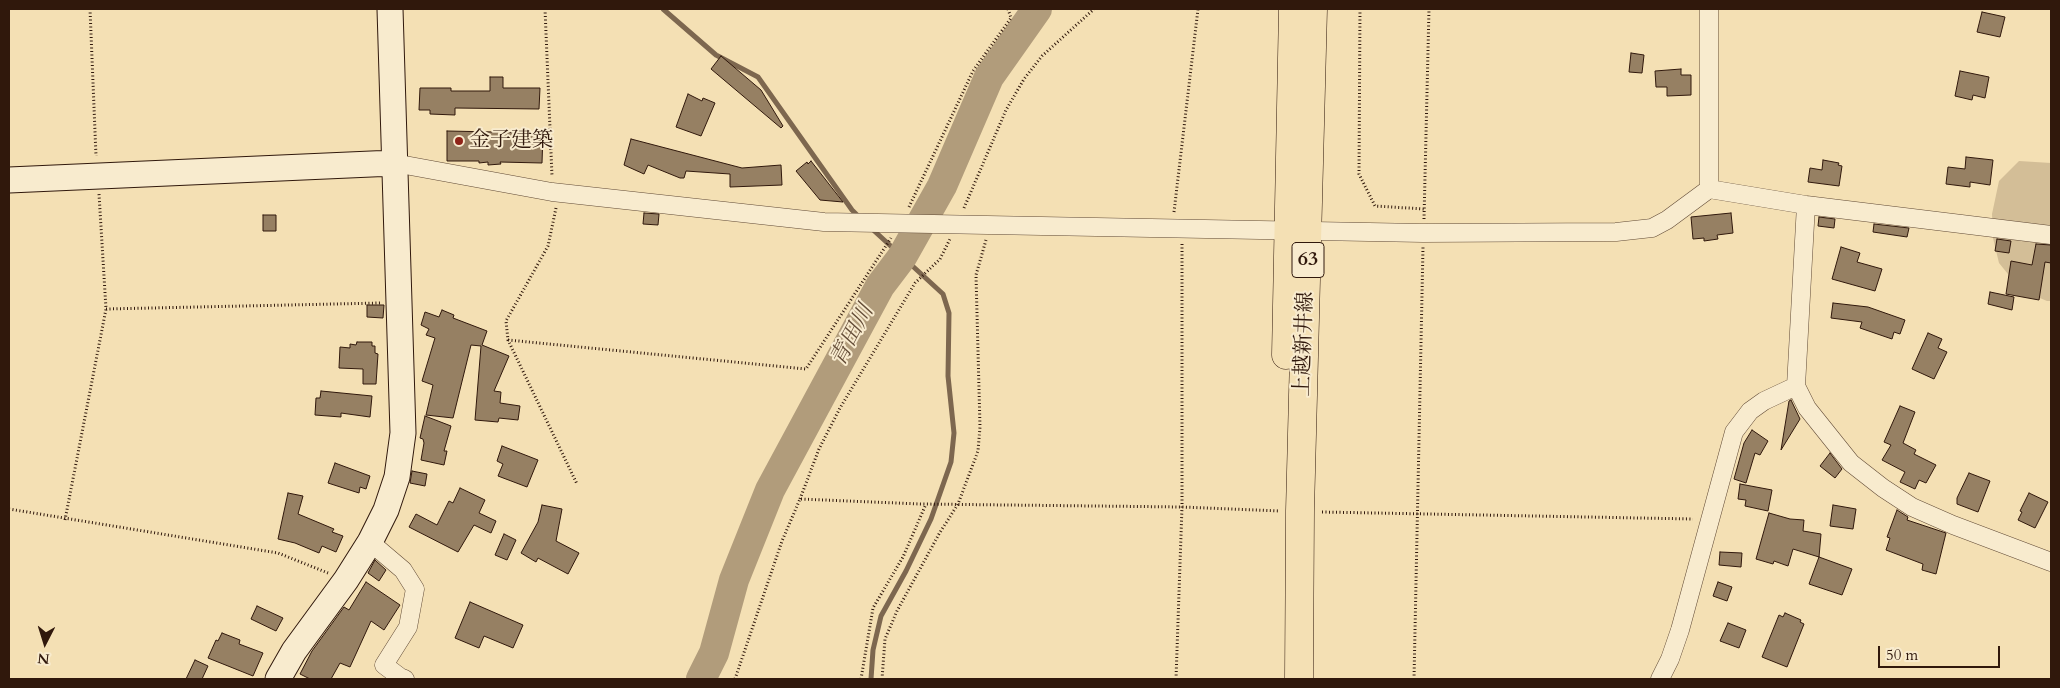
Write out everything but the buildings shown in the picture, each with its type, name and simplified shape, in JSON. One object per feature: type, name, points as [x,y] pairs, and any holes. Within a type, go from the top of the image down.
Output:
[{"type":"main road","name":"上越新井線","points":[[1293,9],[1299,229]]},
{"type":"main road","name":"上越新井線","points":[[1280,679],[1292,511],[1299,229],[1313,9]]},
{"type":"main road","name":"上越新井線","points":[[1292,511],[1299,679]]},
{"type":"street","points":[[278,679],[294,650],[346,580],[370,542],[386,510],[397,477],[403,433],[390,9]]},
{"type":"street","points":[[1709,9],[1709,189]]},
{"type":"street","points":[[9,180],[394,163],[556,192],[824,222],[1177,229],[1299,229],[1423,233],[1636,231],[1652,228],[1667,220],[1709,189],[1806,205],[2051,235]]},
{"type":"street","points":[[1806,205],[1796,386],[1807,408],[1851,463],[1883,488],[1912,507],[1953,525],[2051,562]]},
{"type":"street","points":[[1660,679],[1670,660],[1680,630],[1734,432],[1750,411],[1764,400],[1796,386]]},
{"type":"street","points":[[370,542],[403,570],[415,590],[408,627],[384,665],[405,679]]},
{"type":"path","points":[[545,9],[556,192],[548,246],[506,321],[508,340],[577,484]]},
{"type":"path","points":[[508,340],[806,369],[905,223],[973,71],[1010,18],[1008,9]]},
{"type":"path","points":[[736,679],[782,541],[819,449],[840,408],[915,284],[940,259],[952,224],[1006,110],[1024,79],[1042,56],[1094,9]]},
{"type":"path","points":[[1176,679],[1182,507],[1177,229],[1198,9]]},
{"type":"path","points":[[1360,9],[1358,174],[1375,206],[1424,209]]},
{"type":"path","points":[[1414,679],[1428,9]]},
{"type":"path","points":[[882,679],[886,639],[897,611],[939,534],[958,504],[978,451],[980,427],[976,275],[991,225]]},
{"type":"path","points":[[65,520],[106,309],[400,302]]},
{"type":"path","points":[[800,499],[926,504],[1182,507],[1711,520]]},
{"type":"path","points":[[861,679],[873,608],[903,557],[926,504]]},
{"type":"path","points":[[9,509],[65,520],[278,553],[346,580]]},
{"type":"shaded area","points":[[2019,161],[2051,163],[2051,301],[2021,290],[1999,263],[1993,238],[1992,214],[1999,181]]},
{"type":"waterway","points":[[663,9],[716,55],[758,77],[852,210],[860,218]]},
{"type":"waterway","name":"青田川","points":[[701,679],[714,653],[734,580],[770,490],[880,286],[902,257],[942,186],[989,77],[1037,9]]},
{"type":"waterway","points":[[870,227],[943,294],[949,313],[948,376],[954,433],[951,462],[931,519],[906,571],[881,616],[873,650],[871,679]]},
{"type":"place","name":"金子建築","points":[[459,141]]}]
